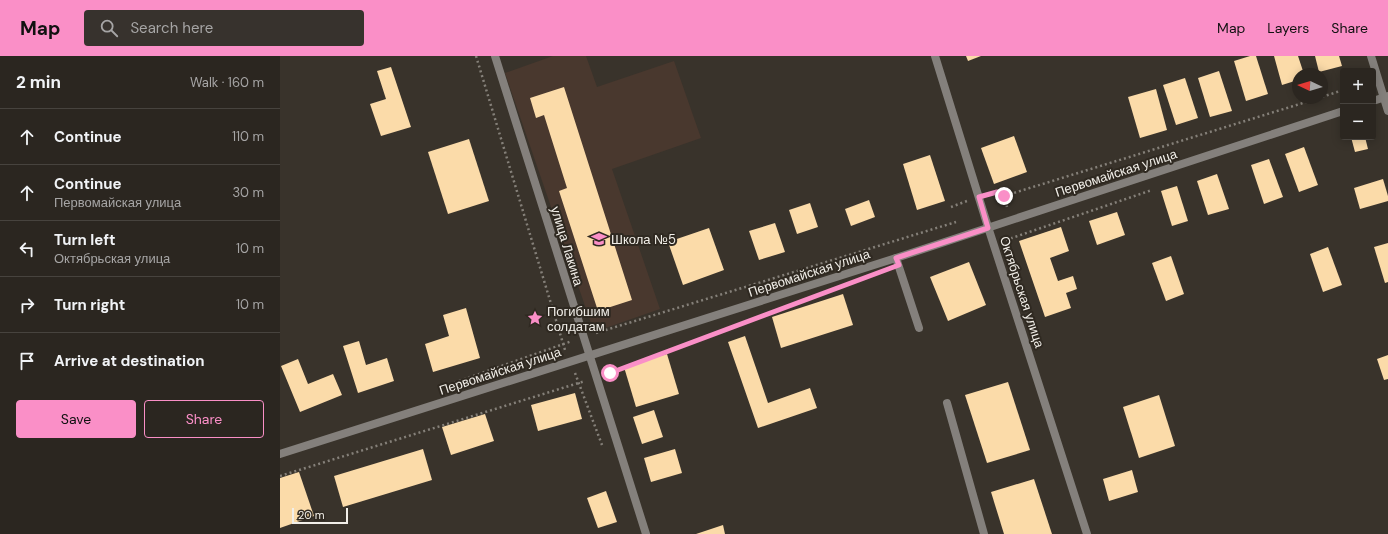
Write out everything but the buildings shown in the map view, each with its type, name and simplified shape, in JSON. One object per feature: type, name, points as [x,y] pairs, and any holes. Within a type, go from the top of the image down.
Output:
[{"type":"street","name":"улица Лакина","points":[[495,56],[646,534]]},
{"type":"street","name":"Октябрьская улица","points":[[935,56],[988,228],[1087,534]]},
{"type":"street","points":[[1371,56],[1386,96],[1388,111]]},
{"type":"street","points":[[1376,100],[1386,96]]},
{"type":"street","name":"Первомайская улица","points":[[280,454],[896,258],[1340,111]]},
{"type":"street","points":[[896,258],[919,328]]},
{"type":"street","points":[[947,403],[984,534]]},
{"type":"path","points":[[476,56],[563,344],[603,448]]},
{"type":"path","points":[[1328,95],[1340,91]]},
{"type":"path","points":[[951,206],[997,192],[1004,196],[1300,104]]},
{"type":"path","points":[[994,245],[1157,188]]},
{"type":"path","points":[[444,386],[583,337],[956,222]]},
{"type":"path","points":[[280,476],[597,378],[758,318]]},
{"type":"shaded area","name":"Школа №5","points":[[553,56],[586,56],[597,87],[674,61],[701,138],[612,169],[660,309],[594,332],[505,73]]},
{"type":"place","name":"Школа №5","points":[[599,239]]},
{"type":"place","name":"Погибшим солдатам","points":[[535,318]]},
{"type":"route","points":[[610,373],[899,265],[896,258],[988,228],[979,197],[997,192],[1004,196]]}]
